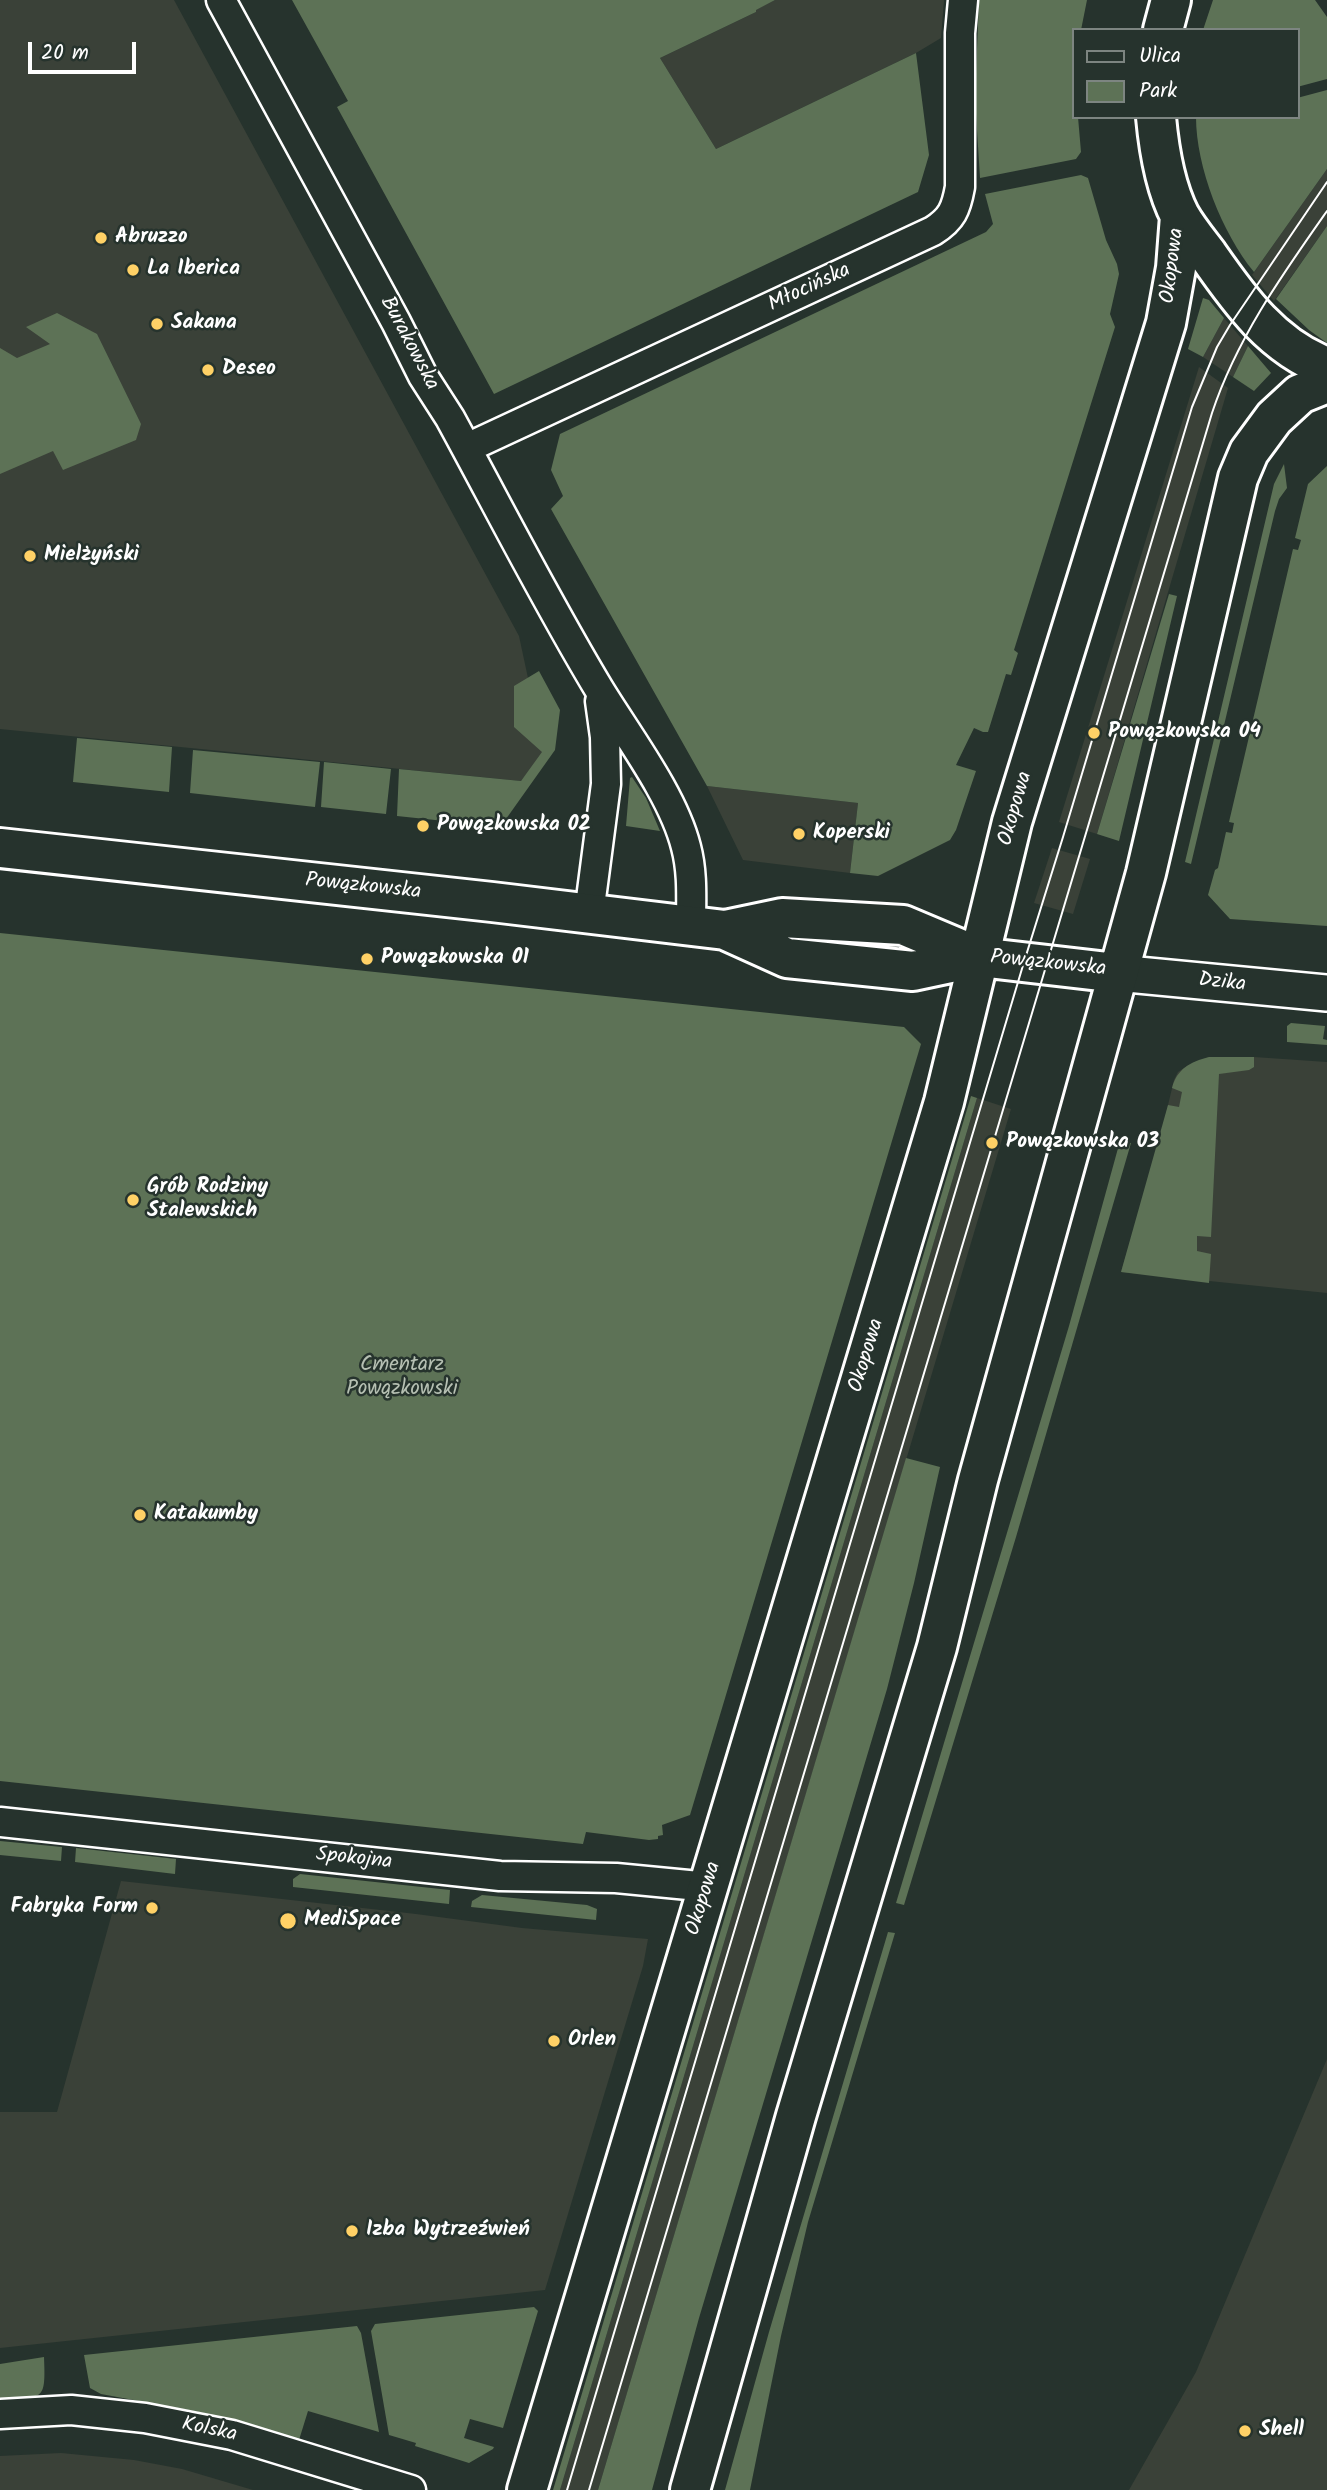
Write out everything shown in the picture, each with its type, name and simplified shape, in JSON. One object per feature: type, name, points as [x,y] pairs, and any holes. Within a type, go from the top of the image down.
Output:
[{"type":"main road","points":[[1164,28],[1171,0]]},
{"type":"main road","points":[[1156,119],[1166,176],[1180,216],[1237,295],[1276,338],[1296,353],[1327,367]]},
{"type":"main road","name":"Okopowa","points":[[527,2490],[950,1081],[1012,822],[1163,337],[1176,268],[1180,216]]},
{"type":"main road","points":[[690,2490],[796,2116],[937,1647],[978,1480],[1149,862],[1238,478],[1249,452],[1273,419],[1300,394],[1327,383]]},
{"type":"main road","name":"Powązkowska","points":[[0,848],[708,928],[787,958],[864,967],[913,971],[979,957],[1117,973]]},
{"type":"street","name":"Burakowska","points":[[221,0],[423,376],[450,418],[598,687],[675,817],[686,846],[708,928]]},
{"type":"street","name":"Młocińska","points":[[467,448],[946,223],[954,213],[960,187],[960,33],[963,0]]},
{"type":"street","name":"Burakowska","points":[[589,914],[607,784],[605,737],[598,687]]},
{"type":"street","name":"Dzika","points":[[1117,973],[1327,993]]},
{"type":"street","name":"Spokojna","points":[[0,1822],[500,1876],[616,1878],[709,1887]]},
{"type":"street","name":"Kolska","points":[[0,2414],[71,2410],[145,2418],[232,2435],[411,2490]]},
{"type":"shaded area","points":[[0,0],[174,0],[519,636],[544,753],[521,781],[0,729]]},
{"type":"shaded area","points":[[775,0],[944,0],[941,38],[916,53],[716,149],[660,58],[756,12],[755,10]]},
{"type":"shaded area","points":[[1327,169],[1327,226],[1274,301],[1252,275]]},
{"type":"shaded area","points":[[1224,318],[1248,346],[1233,377],[1203,357]]},
{"type":"shaded area","points":[[1199,367],[1228,388],[1097,834],[1059,822]]},
{"type":"shaded area","points":[[707,786],[858,803],[850,873],[743,860]]},
{"type":"shaded area","points":[[1052,848],[1090,859],[1073,914],[1034,903]]},
{"type":"shaded area","points":[[1209,1057],[1327,1062],[1327,1293],[1121,1272],[1157,1151],[1174,1080],[1178,1072],[1187,1066]]},
{"type":"shaded area","points":[[977,1098],[1011,1109],[598,2490],[560,2490]]},
{"type":"shaded area","points":[[121,1881],[522,1928],[648,1939],[643,1966],[545,2290],[0,2348],[0,2112],[57,2112]]},
{"type":"shaded area","points":[[1327,2059],[1327,2490],[1129,2490],[1196,2372]]},
{"type":"shaded area","points":[[61,2453],[134,2460],[182,2469],[253,2490],[0,2490],[0,2456]]},
{"type":"green space","points":[[292,0],[775,0],[756,12],[660,58],[716,149],[916,53],[929,155],[918,192],[494,394],[337,107],[348,101]]},
{"type":"green space","points":[[979,0],[1087,0],[1081,28],[1072,28],[1072,119],[1078,119],[1081,152],[1076,159],[980,178],[975,98]]},
{"type":"green space","points":[[1213,0],[1315,0],[1327,17],[1327,79],[1299,86],[1299,28],[1204,28]]},
{"type":"green space","points":[[1327,90],[1327,169],[1254,272],[1231,238],[1213,199],[1201,157],[1196,119],[1299,119],[1299,97]]},
{"type":"green space","points":[[1081,175],[1088,178],[1106,240],[1117,264],[1119,274],[1110,314],[1115,327],[1014,650],[1018,653],[1011,675],[1006,674],[988,732],[974,728],[956,765],[976,771],[950,840],[878,876],[850,873],[858,803],[707,786],[551,509],[563,496],[551,470],[560,434],[986,232],[993,224],[985,194]]},
{"type":"green space","points":[[1327,226],[1327,343],[1276,299]]},
{"type":"green space","points":[[1203,298],[1209,300],[1224,318],[1203,357],[1188,349]]},
{"type":"green space","points":[[57,313],[97,334],[141,424],[136,440],[63,470],[53,451],[0,474],[0,348],[17,358],[50,344],[26,327]]},
{"type":"green space","points":[[1248,346],[1271,373],[1254,391],[1233,377]]},
{"type":"green space","points":[[1284,464],[1287,488],[1275,511],[1191,864],[1185,862],[1274,484]]},
{"type":"green space","points":[[1327,466],[1327,926],[1230,919],[1208,895],[1215,870],[1218,868],[1226,832],[1232,833],[1234,823],[1229,822],[1293,549],[1298,550],[1301,540],[1295,538],[1308,484]]},
{"type":"green space","points":[[1169,594],[1177,596],[1119,841],[1097,834]]},
{"type":"green space","points":[[539,671],[560,710],[555,750],[506,819],[492,826],[397,816],[399,769],[521,781],[542,752],[514,727],[514,686]]},
{"type":"green space","points":[[77,738],[172,747],[169,792],[73,782]]},
{"type":"green space","points":[[193,750],[320,762],[315,807],[190,793]]},
{"type":"green space","points":[[324,762],[391,769],[386,814],[321,807]]},
{"type":"green space","points":[[632,777],[646,798],[660,831],[626,826]]},
{"type":"green space","name":"Cmentarz Powązkowski","points":[[0,933],[904,1027],[921,1044],[690,1815],[662,1825],[663,1835],[658,1836],[658,1839],[586,1832],[583,1844],[0,1781]]},
{"type":"green space","points":[[1291,1023],[1325,1026],[1323,1039],[1327,1040],[1327,1045],[1287,1042],[1287,1026]]},
{"type":"green space","points":[[1209,1057],[1254,1057],[1254,1067],[1219,1074],[1211,1237],[1197,1236],[1197,1251],[1211,1254],[1209,1283],[1121,1272],[1168,1105],[1179,1107],[1182,1092],[1172,1088],[1174,1081],[1185,1067]]},
{"type":"green space","points":[[971,1096],[977,1098],[560,2490],[553,2490]]},
{"type":"green space","points":[[1120,1141],[1131,1143],[1016,1537],[904,1905],[896,1903],[1069,1326]]},
{"type":"green space","points":[[906,1458],[940,1467],[914,1583],[887,1689],[699,2318],[652,2490],[598,2490]]},
{"type":"green space","points":[[0,1841],[62,1847],[61,1861],[0,1855]]},
{"type":"green space","points":[[76,1848],[176,1859],[175,1874],[75,1862]]},
{"type":"green space","points":[[300,1874],[450,1890],[449,1904],[293,1887],[293,1879]]},
{"type":"green space","points":[[482,1895],[587,1905],[597,1909],[596,1920],[471,1907],[472,1901]]},
{"type":"green space","points":[[888,1932],[895,1933],[808,2222],[781,2336],[750,2490],[725,2490],[769,2332]]},
{"type":"green space","points":[[534,2307],[538,2311],[503,2428],[470,2419],[464,2438],[494,2447],[493,2449],[469,2463],[389,2435],[371,2331],[375,2324]]},
{"type":"green space","points":[[357,2326],[361,2333],[379,2432],[308,2411],[299,2440],[204,2413],[101,2394],[90,2388],[84,2355]]},
{"type":"green space","points":[[44,2357],[44,2383],[39,2394],[25,2398],[0,2398],[0,2364]]},
{"type":"tram line","points":[[567,2490],[1192,407],[1217,347],[1230,325],[1327,182]]},
{"type":"tram line","points":[[589,2490],[1212,413],[1234,359],[1262,308],[1327,211]]},
{"type":"place","name":"Abruzzo","points":[[101,238]]},
{"type":"place","name":"La Iberica","points":[[133,270]]},
{"type":"place","name":"Sakana","points":[[157,324]]},
{"type":"place","name":"Deseo","points":[[208,370]]},
{"type":"place","name":"Mielżyński","points":[[30,556]]},
{"type":"place","name":"Powązkowska 04","points":[[1094,733]]},
{"type":"place","name":"Powązkowska 02","points":[[423,826]]},
{"type":"place","name":"Koperski","points":[[799,834]]},
{"type":"place","name":"Powązkowska 01","points":[[367,959]]},
{"type":"place","name":"Powązkowska 03","points":[[992,1143]]},
{"type":"place","name":"Grób Rodziny Stalewskich","points":[[133,1200]]},
{"type":"place","name":"Katakumby","points":[[140,1515]]},
{"type":"place","name":"Fabryka Form","points":[[152,1908]]},
{"type":"place","name":"MediSpace","points":[[288,1921]]},
{"type":"place","name":"Orlen","points":[[554,2041]]},
{"type":"place","name":"Izba Wytrzeźwień","points":[[352,2231]]},
{"type":"place","name":"Shell","points":[[1245,2431]]}]
